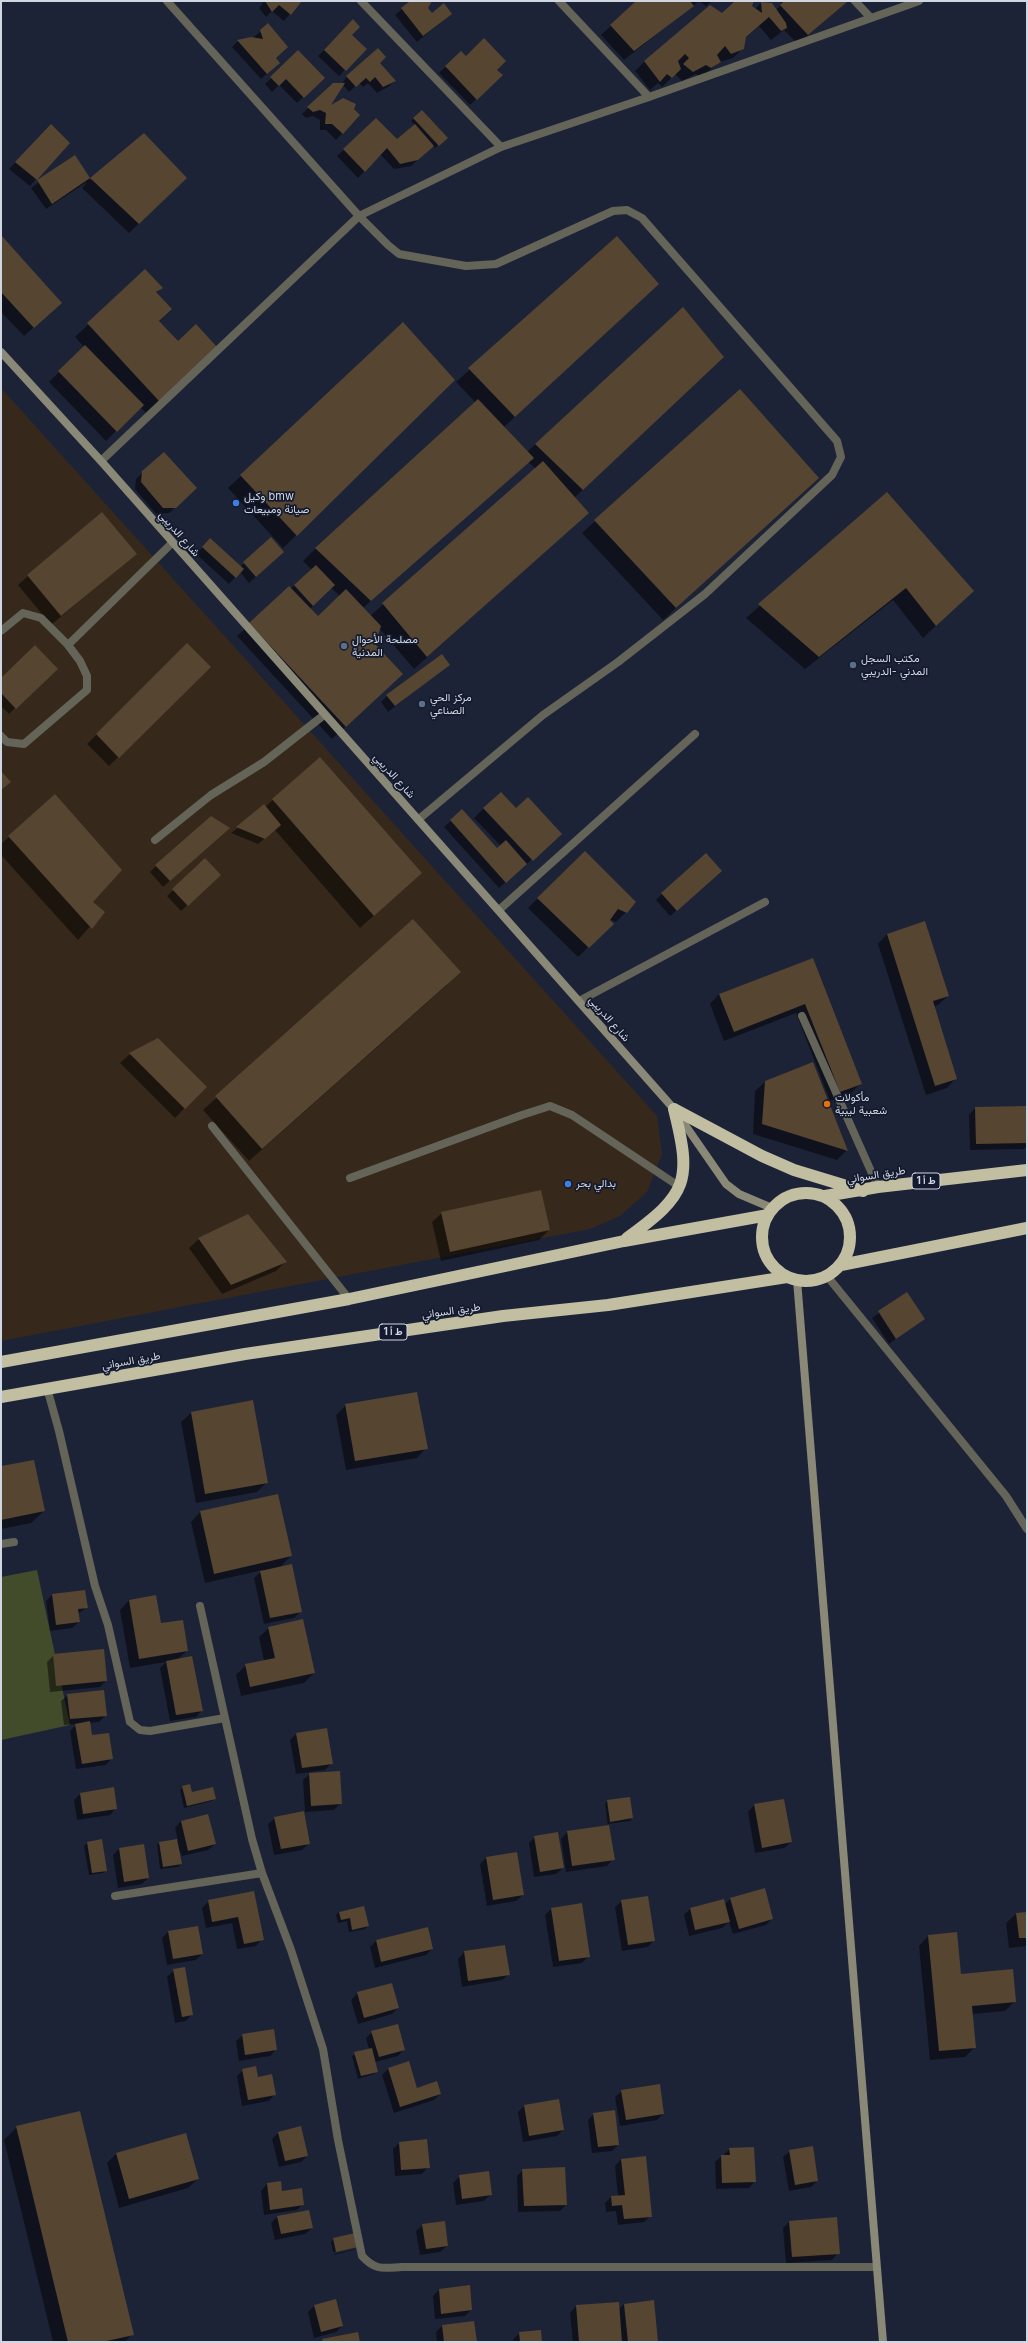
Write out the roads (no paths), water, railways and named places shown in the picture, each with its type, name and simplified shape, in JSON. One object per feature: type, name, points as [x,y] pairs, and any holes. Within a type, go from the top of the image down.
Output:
[{"type":"highway","points":[[624,1241],[657,1217],[670,1203],[680,1187],[684,1168],[684,1150],[674,1109]]},
{"type":"highway","points":[[674,1109],[762,1156],[794,1170],[863,1191]]},
{"type":"highway","name":"طريق السواني","points":[[825,1196],[863,1191],[878,1187],[1027,1170]]},
{"type":"highway","points":[[811,1192],[825,1196],[841,1208],[850,1226],[850,1247],[841,1265],[827,1276],[807,1281],[792,1278],[778,1271],[766,1255],[762,1234],[770,1211],[783,1198],[797,1193],[811,1192]]},
{"type":"highway","name":"طريق السواني","points":[[1,1362],[349,1299],[770,1211]]},
{"type":"highway","points":[[841,1265],[1027,1228]]},
{"type":"highway","name":"طريق السواني","points":[[1,1397],[253,1353],[503,1316],[608,1305],[792,1278]]},
{"type":"street","points":[[167,1],[359,216],[399,254],[466,266],[496,264],[613,211],[627,210],[642,218],[837,441],[841,457],[832,475],[705,594],[618,662],[543,715],[419,819]]},
{"type":"street","points":[[361,1],[500,148]]},
{"type":"street","points":[[855,1],[870,17]]},
{"type":"street","points":[[101,461],[359,216],[500,148],[649,97],[870,17],[919,1]]},
{"type":"street","points":[[564,3],[649,97]]},
{"type":"street","name":"شارع الدريبي","points":[[1,352],[101,461],[674,1109],[726,1184],[739,1194],[770,1211]]},
{"type":"street","points":[[68,645],[172,542]]},
{"type":"street","points":[[1,631],[23,613],[41,618],[68,645],[80,661],[87,676],[87,690],[24,744],[6,742],[1,736]]},
{"type":"street","points":[[155,840],[211,795],[264,762],[324,715]]},
{"type":"street","points":[[499,910],[695,734]]},
{"type":"street","points":[[579,1001],[765,902]]},
{"type":"street","points":[[802,1016],[878,1187]]},
{"type":"street","points":[[350,1178],[550,1106],[572,1115],[680,1187]]},
{"type":"street","points":[[212,1126],[349,1299]]},
{"type":"street","points":[[827,1276],[1006,1496],[1027,1529]]},
{"type":"street","points":[[792,1278],[882,2342]]},
{"type":"street","points":[[47,1388],[59,1431],[95,1586],[108,1625],[130,1722],[134,1728],[150,1731],[168,1730],[225,1718]]},
{"type":"street","points":[[1,1544],[14,1542]]},
{"type":"street","points":[[200,1606],[209,1654],[252,1839],[262,1873],[291,1950],[323,2049],[338,2140],[360,2250],[362,2256],[371,2266],[383,2268],[876,2267]]},
{"type":"street","points":[[115,1896],[262,1873]]},
{"type":"place","name":"وكيل bmw صيانة ومبيعات","points":[[236,503]]},
{"type":"place","name":"مصلحة الأحوال المدنية","points":[[344,646]]},
{"type":"place","name":"مكتب السجل المدني -الدريبي","points":[[853,665]]},
{"type":"place","name":"مركز الحي الصناعي","points":[[422,704]]},
{"type":"place","name":"مأكولات شعبية ليبية","points":[[827,1104]]},
{"type":"place","name":"بدالي بحر","points":[[568,1184]]}]
